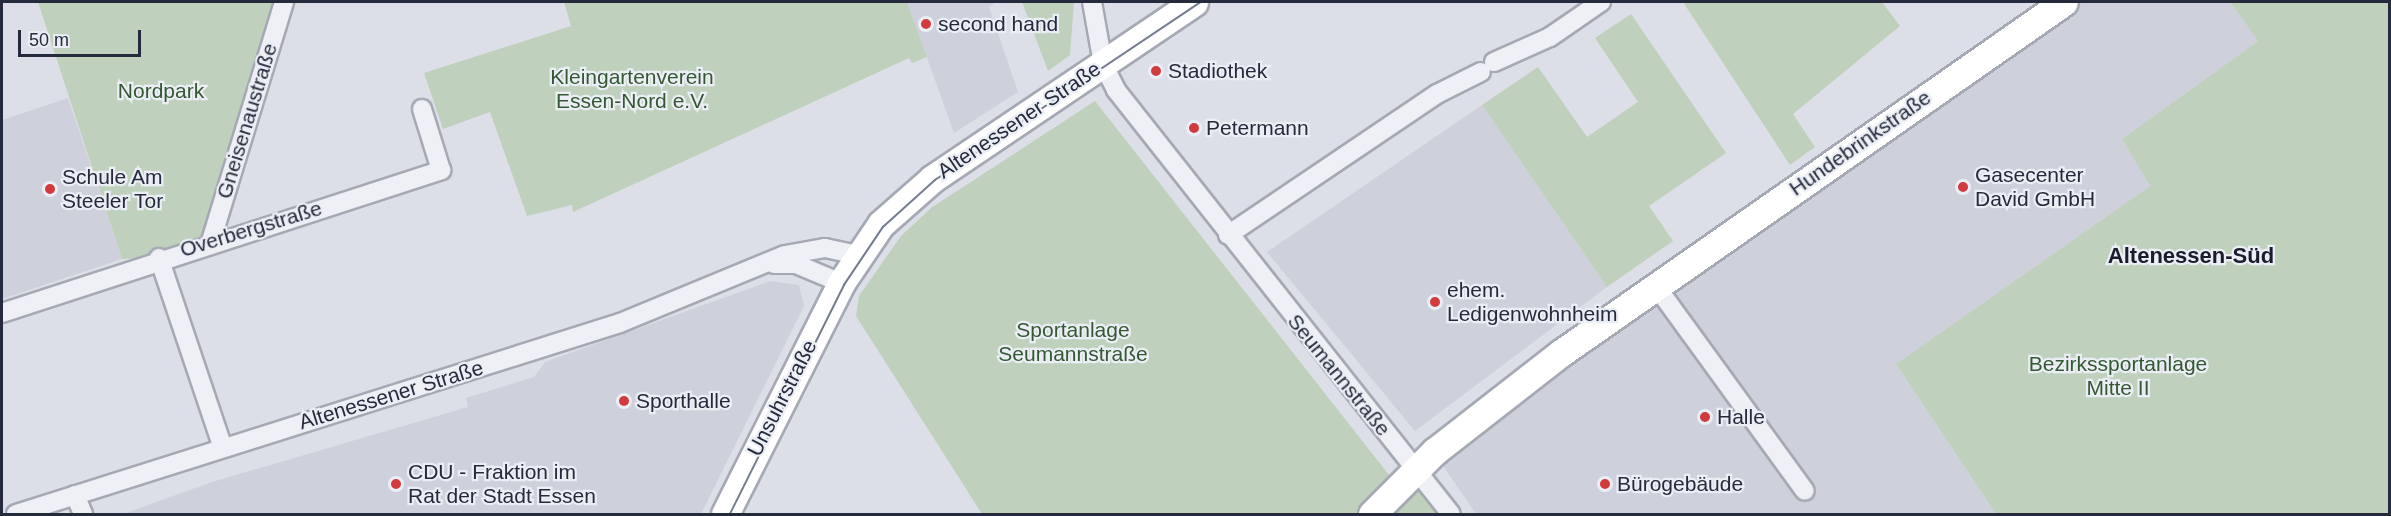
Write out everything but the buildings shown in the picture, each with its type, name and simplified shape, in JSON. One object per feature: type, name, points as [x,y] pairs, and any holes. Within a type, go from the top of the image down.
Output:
[{"type":"street","name":"Gneisenaustraße","points":[[211,241],[284,2]]},
{"type":"street","name":"Seumannstraße","points":[[1092,2],[1103,64],[1122,98],[1228,235],[1451,514]]},
{"type":"street","name":"Altenessener Straße","points":[[763,264],[796,264],[841,283],[858,255],[907,198],[1194,2]]},
{"type":"street","points":[[1228,235],[1437,94],[1550,37],[1601,2]]},
{"type":"street","name":"Hundebrinkstraße","points":[[1372,514],[1415,469],[1656,286],[2064,2]]},
{"type":"street","name":"Overbergstraße","points":[[2,313],[211,241],[441,170],[422,109]]},
{"type":"street","name":"Altenessener Straße","points":[[16,514],[620,323],[763,264],[825,248],[858,255]]},
{"type":"street","points":[[159,258],[223,448]]},
{"type":"street","name":"Unsuhrstraße","points":[[725,514],[841,283]]},
{"type":"street","points":[[1656,286],[1805,491]]},
{"type":"street","points":[[75,495],[83,514]]},
{"type":"shaded area","points":[[907,2],[996,2],[989,7],[1018,92],[954,133]]},
{"type":"shaded area","points":[[2078,2],[2230,2],[2258,41],[2122,139],[2150,186],[1896,364],[1996,514],[1476,514],[1443,466],[1475,432]]},
{"type":"shaded area","name":"Schule Am Steeler Tor","points":[[68,98],[122,259],[2,299],[2,120]]},
{"type":"shaded area","points":[[1482,105],[1607,287],[1415,431],[1267,252]]},
{"type":"shaded area","points":[[770,281],[799,285],[804,306],[701,514],[123,514],[212,482],[468,407],[466,398],[534,377],[545,362]]},
{"type":"green space","name":"Nordpark","points":[[38,2],[282,2],[210,239],[159,257],[122,259]]},
{"type":"green space","name":"Kleingartenverein Essen-Nord e.V.","points":[[564,2],[907,2],[927,57],[912,63],[909,58],[573,212],[572,205],[527,216],[490,112],[443,129],[424,73],[571,26]]},
{"type":"green space","points":[[1022,2],[1074,2],[1070,55],[1048,71]]},
{"type":"green space","points":[[1683,2],[1882,2],[1900,26],[1793,114],[1815,147],[1790,165]]},
{"type":"green space","name":"Bezirkssportanlage Mitte II","points":[[2230,2],[2389,2],[2389,514],[1996,514],[1896,364],[2150,186],[2122,139],[2258,41]]},
{"type":"green space","points":[[1631,14],[1726,153],[1649,206],[1673,241],[1607,287],[1482,105],[1538,67],[1587,137],[1638,102],[1595,38]]},
{"type":"green space","name":"Sportanlage Seumannstraße","points":[[1095,101],[1393,480],[1359,514],[982,514],[856,316],[859,296],[901,236],[931,208]]},
{"type":"green space","points":[[1417,489],[1437,514],[1388,514]]},
{"type":"tram line","points":[[730,514],[844,285],[883,227],[935,180],[1201,2]]},
{"type":"place","name":"second hand","points":[[926,24]]},
{"type":"place","name":"Stadiothek","points":[[1156,71]]},
{"type":"place","name":"Petermann","points":[[1194,128]]},
{"type":"place","name":"Gasecenter David GmbH","points":[[1963,187]]},
{"type":"place","name":"Schule Am Steeler Tor","points":[[50,189]]},
{"type":"place","name":"ehem. Ledigenwohnheim","points":[[1435,302]]},
{"type":"place","name":"Sporthalle","points":[[624,401]]},
{"type":"place","name":"Halle","points":[[1705,417]]},
{"type":"place","name":"CDU - Fraktion im Rat der Stadt Essen","points":[[396,484]]},
{"type":"place","name":"Bürogebäude","points":[[1605,484]]},
{"type":"district","name":"Altenessen-Süd","points":[[2191,256]]}]
